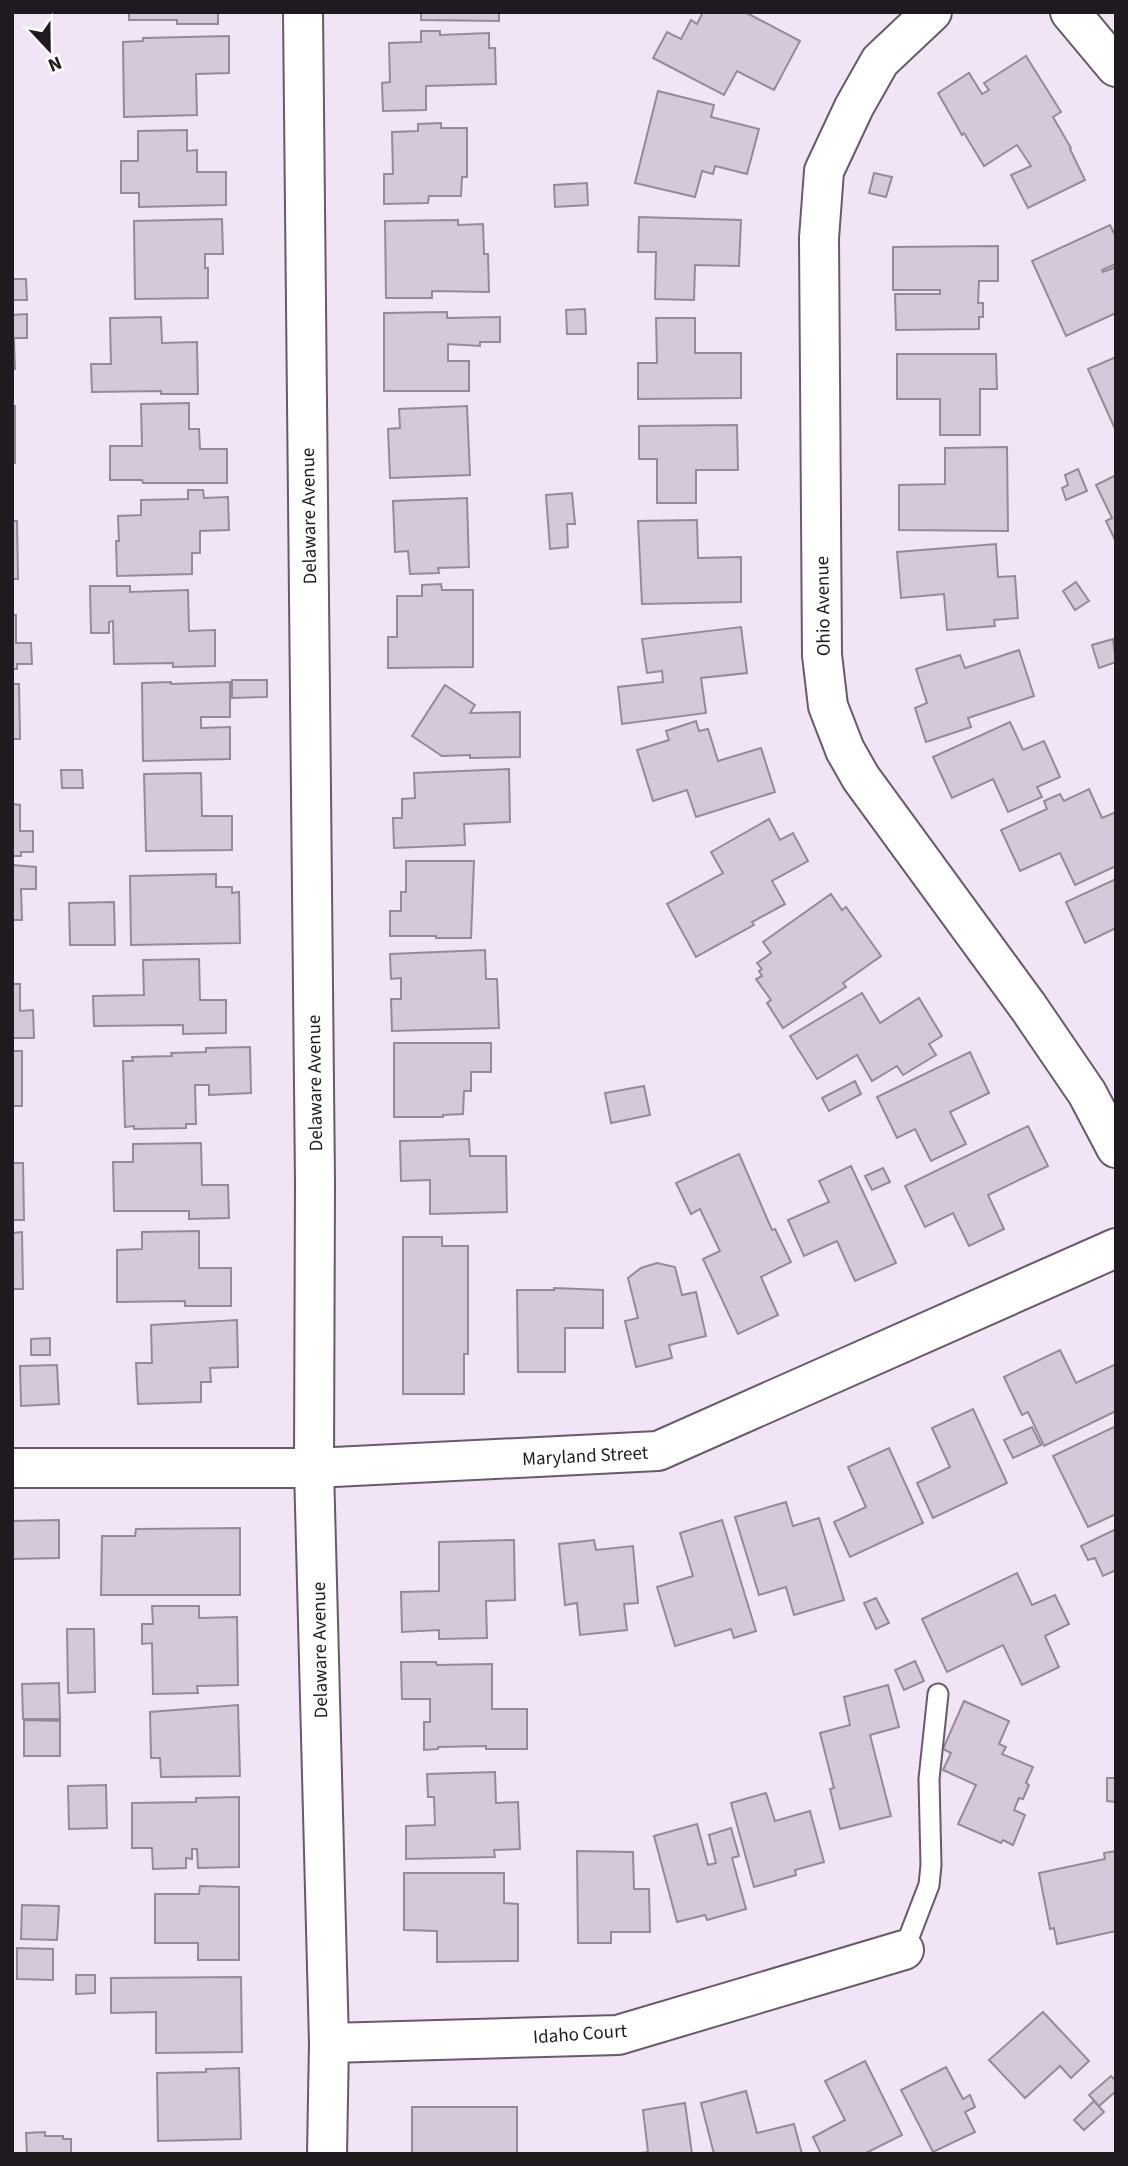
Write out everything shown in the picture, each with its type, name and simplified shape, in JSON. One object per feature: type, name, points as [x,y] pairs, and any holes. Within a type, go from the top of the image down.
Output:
[{"type":"street","name":"Delaware Avenue","points":[[303,12],[315,1155],[314,1468],[328,2043],[327,2154]]},
{"type":"street","name":"Ohio Avenue","points":[[932,12],[880,61],[854,107],[824,171],[819,238],[821,599],[822,655],[828,706],[845,750],[861,778],[1036,1018],[1087,1093],[1116,1148]]},
{"type":"street","points":[[1070,12],[1116,67]]},
{"type":"street","name":"Maryland Street","points":[[12,1468],[314,1468],[658,1451],[1116,1248]]},
{"type":"street","name":"Idaho Court","points":[[328,2043],[618,2035],[904,1950]]},
{"type":"lane","points":[[904,1950],[929,1885],[929,1779],[938,1694]]},
{"type":"building","points":[[129,12],[218,12],[218,24],[177,24],[177,20],[129,20]]},
{"type":"building","points":[[421,12],[499,12],[499,21],[421,20]]},
{"type":"building","points":[[703,12],[745,12],[800,41],[774,90],[737,71],[724,95],[653,58],[667,32],[681,39],[691,20],[697,24]]},
{"type":"building","points":[[421,31],[440,31],[440,35],[489,33],[489,48],[495,48],[496,84],[426,86],[426,110],[383,111],[382,83],[390,82],[389,43],[421,42]]},
{"type":"building","points":[[229,36],[229,73],[196,74],[197,115],[124,117],[123,42],[143,41],[143,38]]},
{"type":"building","points":[[1026,56],[1061,112],[1053,117],[1085,180],[1028,208],[1011,175],[1031,166],[1017,145],[984,166],[938,93],[969,73],[982,94],[989,90],[984,83]]},
{"type":"building","points":[[658,91],[714,105],[711,117],[759,129],[747,174],[715,166],[713,174],[702,171],[695,197],[635,183]]},
{"type":"building","points":[[441,123],[441,128],[467,128],[467,177],[462,177],[461,196],[429,196],[428,203],[384,204],[384,174],[393,174],[392,132],[418,131],[418,124]]},
{"type":"building","points":[[187,130],[187,151],[197,150],[197,172],[226,172],[226,205],[139,207],[139,193],[121,193],[121,161],[138,161],[138,131]]},
{"type":"building","points":[[874,173],[892,177],[886,197],[869,193]]},
{"type":"building","points":[[587,183],[588,205],[555,207],[554,185]]},
{"type":"building","points":[[639,217],[741,220],[739,266],[695,265],[694,300],[655,299],[656,252],[638,252]]},
{"type":"building","points":[[222,219],[223,254],[205,254],[208,298],[135,299],[134,221]]},
{"type":"building","points":[[458,220],[458,225],[483,224],[484,254],[488,254],[489,292],[432,291],[432,298],[386,298],[385,221]]},
{"type":"building","points":[[1110,225],[1116,237],[1116,264],[1102,270],[1103,272],[1116,267],[1116,313],[1066,336],[1032,261]]},
{"type":"building","points":[[998,246],[998,281],[979,281],[978,303],[983,303],[983,317],[979,317],[979,329],[896,330],[895,294],[940,294],[940,290],[893,290],[893,247]]},
{"type":"building","points":[[12,247],[13,279],[26,279],[27,300],[12,300]]},
{"type":"building","points":[[585,309],[586,334],[567,334],[566,310]]},
{"type":"building","points":[[447,312],[447,318],[500,317],[500,342],[480,342],[480,346],[448,344],[448,361],[469,361],[469,391],[384,391],[384,313]]},
{"type":"building","points":[[27,314],[27,338],[14,338],[15,369],[12,369],[12,315]]},
{"type":"building","points":[[161,317],[162,343],[197,342],[198,394],[161,394],[161,391],[92,392],[91,364],[111,364],[110,318]]},
{"type":"building","points":[[656,318],[695,318],[695,353],[741,353],[741,398],[638,399],[638,363],[657,363]]},
{"type":"building","points":[[897,354],[996,354],[997,389],[980,389],[980,435],[940,435],[940,399],[897,399]]},
{"type":"building","points":[[1116,357],[1116,431],[1088,369]]},
{"type":"building","points":[[189,403],[189,429],[199,429],[200,449],[227,449],[227,483],[143,483],[142,480],[110,480],[110,446],[142,446],[141,404]]},
{"type":"building","points":[[12,406],[15,406],[15,463],[12,463]]},
{"type":"building","points":[[467,406],[470,475],[390,478],[388,429],[400,428],[399,409]]},
{"type":"building","points":[[737,425],[738,470],[696,470],[696,503],[657,503],[657,459],[639,459],[639,426]]},
{"type":"building","points":[[1007,447],[1008,531],[899,530],[899,485],[945,484],[945,448]]},
{"type":"building","points":[[1078,469],[1087,491],[1066,500],[1062,488],[1068,485],[1065,475]]},
{"type":"building","points":[[1116,475],[1116,542],[1106,521],[1112,518],[1096,485]]},
{"type":"building","points":[[188,490],[203,490],[204,498],[228,497],[229,530],[200,531],[200,553],[192,553],[192,574],[117,576],[118,516],[141,515],[141,500],[188,499]]},
{"type":"building","points":[[572,493],[575,524],[567,524],[568,547],[550,549],[546,495]]},
{"type":"building","points":[[467,498],[469,567],[438,568],[439,573],[410,574],[408,551],[395,552],[393,501]]},
{"type":"building","points":[[697,520],[698,558],[741,557],[741,602],[642,604],[638,521]]},
{"type":"building","points":[[12,521],[17,521],[18,579],[12,579]]},
{"type":"building","points":[[996,544],[998,577],[1015,576],[1018,618],[994,620],[995,626],[947,630],[944,594],[901,598],[897,552]]},
{"type":"building","points":[[1076,582],[1089,601],[1075,610],[1063,591]]},
{"type":"building","points":[[441,584],[442,590],[473,590],[473,667],[388,668],[388,637],[397,637],[397,596],[422,596],[422,585]]},
{"type":"building","points":[[90,586],[130,586],[130,592],[188,590],[189,631],[215,630],[215,666],[173,667],[173,663],[114,664],[113,621],[109,622],[109,633],[91,633]]},
{"type":"building","points":[[12,615],[16,615],[16,643],[31,643],[32,664],[17,664],[17,669],[12,669]]},
{"type":"building","points":[[741,627],[747,673],[701,678],[706,713],[622,724],[618,687],[663,682],[662,671],[647,673],[642,639]]},
{"type":"building","points":[[1113,639],[1116,662],[1099,668],[1092,645]]},
{"type":"building","points":[[1019,650],[1034,696],[968,718],[971,727],[926,742],[915,708],[927,703],[916,669],[960,655],[965,668]]},
{"type":"building","points":[[232,680],[267,680],[267,697],[232,698]]},
{"type":"building","points":[[230,682],[230,717],[201,717],[201,728],[230,727],[230,759],[143,761],[142,683]]},
{"type":"building","points":[[12,684],[19,684],[20,739],[12,739]]},
{"type":"building","points":[[445,685],[475,705],[470,713],[520,712],[520,757],[442,756],[412,736]]},
{"type":"building","points":[[696,721],[699,731],[708,729],[718,761],[761,748],[775,792],[696,817],[687,790],[653,801],[637,750],[669,740],[666,731]]},
{"type":"building","points":[[1010,722],[1023,750],[1044,741],[1060,777],[1037,787],[1042,797],[1008,812],[993,779],[952,798],[933,757]]},
{"type":"building","points":[[509,769],[510,822],[464,824],[465,845],[394,848],[393,818],[402,818],[402,799],[415,798],[414,773]]},
{"type":"building","points":[[61,770],[82,770],[83,788],[62,788]]},
{"type":"building","points":[[201,773],[202,816],[232,816],[232,850],[146,851],[144,774]]},
{"type":"building","points":[[1089,789],[1102,818],[1116,812],[1116,866],[1075,885],[1060,853],[1020,871],[1001,830],[1047,809],[1044,801],[1060,794],[1064,801]]},
{"type":"building","points":[[12,804],[20,805],[20,831],[33,831],[33,852],[21,852],[21,856],[12,856]]},
{"type":"building","points":[[769,819],[780,840],[793,833],[808,861],[772,881],[785,904],[752,922],[754,925],[696,957],[667,904],[723,873],[711,852]]},
{"type":"building","points":[[406,861],[474,861],[471,938],[390,936],[390,911],[401,911],[401,892],[406,892]]},
{"type":"building","points":[[12,865],[36,867],[36,889],[21,889],[22,920],[12,920]]},
{"type":"building","points":[[216,874],[216,887],[232,887],[232,893],[239,892],[240,943],[131,945],[130,876]]},
{"type":"building","points":[[1116,879],[1116,928],[1085,943],[1066,902]]},
{"type":"building","points":[[831,894],[842,910],[846,907],[881,956],[843,983],[846,987],[783,1028],[767,1003],[771,1000],[756,979],[762,976],[759,971],[762,969],[757,963],[771,953],[763,942]]},
{"type":"building","points":[[114,902],[115,945],[70,945],[69,903]]},
{"type":"building","points":[[485,950],[486,979],[497,979],[499,1028],[392,1031],[391,999],[401,999],[401,978],[391,979],[390,954]]},
{"type":"building","points":[[199,959],[200,1000],[226,1000],[226,1033],[183,1034],[183,1025],[94,1026],[93,996],[144,995],[143,960]]},
{"type":"building","points":[[12,984],[20,984],[20,1011],[33,1010],[34,1038],[12,1038]]},
{"type":"building","points":[[862,993],[880,1023],[919,998],[942,1036],[929,1044],[936,1055],[903,1075],[897,1066],[872,1081],[857,1055],[817,1079],[790,1036]]},
{"type":"building","points":[[394,1043],[491,1043],[491,1072],[471,1072],[471,1091],[464,1091],[463,1114],[443,1117],[394,1117]]},
{"type":"building","points":[[250,1047],[251,1093],[209,1095],[209,1085],[195,1085],[196,1124],[186,1124],[186,1128],[125,1127],[123,1061],[133,1061],[132,1057],[206,1052],[206,1048]]},
{"type":"building","points":[[12,1051],[22,1051],[22,1106],[12,1106]]},
{"type":"building","points":[[970,1052],[989,1093],[950,1112],[966,1144],[931,1161],[915,1129],[897,1138],[877,1097]]},
{"type":"building","points":[[855,1081],[861,1094],[829,1111],[822,1098]]},
{"type":"building","points":[[644,1086],[650,1115],[611,1123],[605,1093]]},
{"type":"building","points":[[1028,1126],[1048,1166],[988,1195],[1004,1229],[969,1246],[953,1213],[925,1227],[905,1186]]},
{"type":"building","points":[[469,1139],[470,1156],[506,1156],[507,1212],[430,1214],[430,1180],[401,1181],[400,1141]]},
{"type":"building","points":[[201,1143],[202,1185],[228,1185],[229,1218],[189,1219],[189,1211],[114,1211],[113,1162],[133,1162],[133,1144]]},
{"type":"building","points":[[739,1154],[772,1230],[775,1229],[791,1262],[761,1277],[778,1315],[738,1334],[703,1259],[720,1251],[700,1209],[691,1214],[676,1183]]},
{"type":"building","points":[[12,1163],[23,1163],[24,1220],[12,1220]]},
{"type":"building","points":[[851,1166],[896,1263],[855,1281],[837,1241],[804,1256],[788,1220],[829,1202],[819,1181]]},
{"type":"building","points":[[883,1168],[890,1182],[872,1190],[865,1176]]},
{"type":"building","points":[[199,1231],[199,1268],[231,1268],[231,1306],[185,1306],[185,1301],[117,1302],[117,1250],[142,1249],[142,1232]]},
{"type":"building","points":[[22,1232],[23,1289],[12,1289],[12,1233]]},
{"type":"building","points":[[403,1237],[442,1237],[442,1246],[468,1246],[468,1354],[464,1354],[464,1394],[403,1394]]},
{"type":"building","points":[[657,1263],[675,1267],[682,1295],[696,1292],[706,1336],[669,1345],[672,1358],[636,1367],[625,1321],[638,1318],[628,1278],[641,1268]]},
{"type":"building","points":[[517,1290],[603,1290],[603,1328],[565,1328],[565,1372],[518,1372]]},
{"type":"building","points":[[237,1320],[238,1367],[210,1368],[211,1382],[201,1382],[201,1402],[138,1404],[136,1363],[152,1363],[151,1325]]},
{"type":"building","points":[[50,1338],[50,1355],[31,1355],[31,1339]]},
{"type":"building","points":[[1060,1350],[1076,1383],[1116,1364],[1116,1411],[1044,1446],[1028,1412],[1022,1415],[1004,1377]]},
{"type":"building","points":[[57,1365],[59,1404],[21,1406],[20,1366]]},
{"type":"building","points":[[973,1409],[1007,1483],[933,1518],[917,1483],[950,1467],[932,1428]]},
{"type":"building","points":[[1116,1426],[1116,1514],[1088,1527],[1053,1456]]},
{"type":"building","points":[[1032,1427],[1041,1445],[1013,1458],[1004,1440]]},
{"type":"building","points":[[889,1448],[923,1523],[850,1557],[834,1522],[866,1507],[848,1467]]},
{"type":"building","points":[[786,1502],[793,1526],[819,1518],[844,1600],[794,1615],[786,1587],[759,1595],[735,1517]]},
{"type":"building","points":[[59,1520],[59,1558],[12,1559],[12,1521]]},
{"type":"building","points":[[722,1520],[756,1631],[734,1638],[731,1629],[675,1646],[657,1587],[693,1576],[680,1533]]},
{"type":"building","points":[[240,1528],[240,1595],[101,1595],[102,1536],[135,1536],[136,1529]]},
{"type":"building","points":[[1116,1529],[1116,1570],[1103,1576],[1095,1558],[1088,1560],[1081,1546]]},
{"type":"building","points":[[514,1540],[515,1600],[486,1601],[487,1638],[439,1639],[439,1630],[402,1632],[401,1592],[439,1591],[439,1542]]},
{"type":"building","points":[[594,1540],[596,1550],[633,1546],[638,1603],[624,1604],[627,1630],[580,1635],[577,1603],[565,1605],[559,1544]]},
{"type":"building","points":[[1017,1573],[1032,1605],[1055,1595],[1069,1624],[1045,1636],[1059,1667],[1022,1685],[1003,1645],[947,1672],[922,1619]]},
{"type":"building","points":[[876,1598],[889,1623],[876,1629],[864,1603]]},
{"type":"building","points":[[152,1606],[199,1606],[199,1618],[237,1617],[238,1685],[197,1686],[198,1693],[153,1694],[152,1643],[142,1644],[142,1624],[153,1624]]},
{"type":"building","points":[[67,1629],[94,1629],[95,1692],[68,1693]]},
{"type":"building","points":[[915,1661],[924,1681],[904,1690],[895,1670]]},
{"type":"building","points":[[401,1662],[436,1662],[437,1665],[492,1664],[492,1709],[527,1709],[527,1749],[486,1749],[486,1746],[424,1750],[424,1722],[430,1722],[430,1699],[402,1699]]},
{"type":"building","points":[[59,1683],[60,1719],[23,1719],[22,1684]]},
{"type":"building","points":[[888,1685],[899,1727],[870,1735],[891,1816],[840,1829],[830,1789],[834,1788],[820,1733],[850,1725],[844,1697]]},
{"type":"building","points":[[964,1701],[1009,1721],[999,1744],[1006,1747],[1002,1754],[1033,1767],[1023,1799],[1019,1798],[1014,1810],[1025,1815],[1013,1845],[1003,1840],[1001,1843],[958,1824],[976,1785],[943,1770],[951,1753],[943,1749]]},
{"type":"building","points":[[238,1705],[240,1776],[161,1777],[160,1758],[151,1758],[150,1712]]},
{"type":"building","points":[[24,1720],[60,1721],[60,1756],[24,1756]]},
{"type":"building","points":[[495,1772],[496,1803],[518,1802],[520,1849],[494,1850],[495,1857],[406,1859],[406,1826],[435,1825],[434,1797],[428,1797],[427,1774]]},
{"type":"building","points":[[1107,1778],[1116,1778],[1116,1802],[1107,1801]]},
{"type":"building","points":[[106,1785],[107,1828],[69,1829],[68,1786]]},
{"type":"building","points":[[766,1793],[775,1821],[810,1811],[824,1862],[795,1870],[796,1875],[754,1887],[731,1803]]},
{"type":"building","points":[[239,1797],[239,1867],[198,1868],[197,1849],[192,1849],[192,1859],[186,1858],[186,1868],[153,1869],[152,1848],[132,1848],[132,1803],[196,1802],[196,1798]]},
{"type":"building","points":[[697,1824],[708,1865],[716,1863],[709,1835],[731,1828],[739,1856],[732,1858],[746,1909],[707,1920],[705,1915],[677,1922],[654,1836]]},
{"type":"building","points":[[577,1851],[633,1852],[634,1889],[649,1889],[650,1932],[611,1932],[611,1943],[578,1943]]},
{"type":"building","points":[[1116,1851],[1116,1931],[1057,1944],[1054,1928],[1050,1929],[1039,1873],[1105,1859],[1104,1853]]},
{"type":"building","points":[[404,1873],[504,1873],[504,1903],[518,1904],[518,1961],[437,1962],[437,1931],[404,1930]]},
{"type":"building","points":[[200,1886],[239,1887],[239,1960],[198,1960],[198,1943],[155,1943],[155,1894],[199,1894]]},
{"type":"building","points":[[22,1905],[59,1906],[57,1940],[21,1939]]},
{"type":"building","points":[[17,1948],[53,1949],[53,1980],[17,1979]]},
{"type":"building","points":[[76,1975],[95,1975],[95,1993],[76,1994]]},
{"type":"building","points":[[241,1977],[242,2052],[156,2053],[156,2012],[111,2013],[111,1978]]},
{"type":"building","points":[[1043,2012],[1089,2061],[1071,2078],[1060,2066],[1025,2098],[989,2060]]},
{"type":"building","points":[[865,2061],[902,2135],[864,2154],[821,2154],[813,2137],[845,2120],[825,2081]]},
{"type":"building","points":[[946,2067],[963,2099],[970,2095],[975,2107],[965,2112],[975,2132],[933,2152],[901,2090]]},
{"type":"building","points":[[239,2068],[241,2139],[158,2141],[157,2073]]},
{"type":"building","points":[[1111,2076],[1116,2081],[1116,2091],[1099,2106],[1089,2095]]},
{"type":"building","points":[[746,2091],[757,2133],[794,2124],[802,2154],[714,2154],[701,2103]]},
{"type":"building","points":[[1094,2101],[1104,2112],[1084,2130],[1074,2120]]},
{"type":"building","points":[[685,2103],[692,2154],[636,2154],[648,2152],[643,2110]]},
{"type":"building","points":[[412,2107],[517,2107],[517,2154],[412,2154]]},
{"type":"building","points":[[45,2132],[45,2136],[71,2139],[71,2154],[27,2154],[26,2133]]}]
